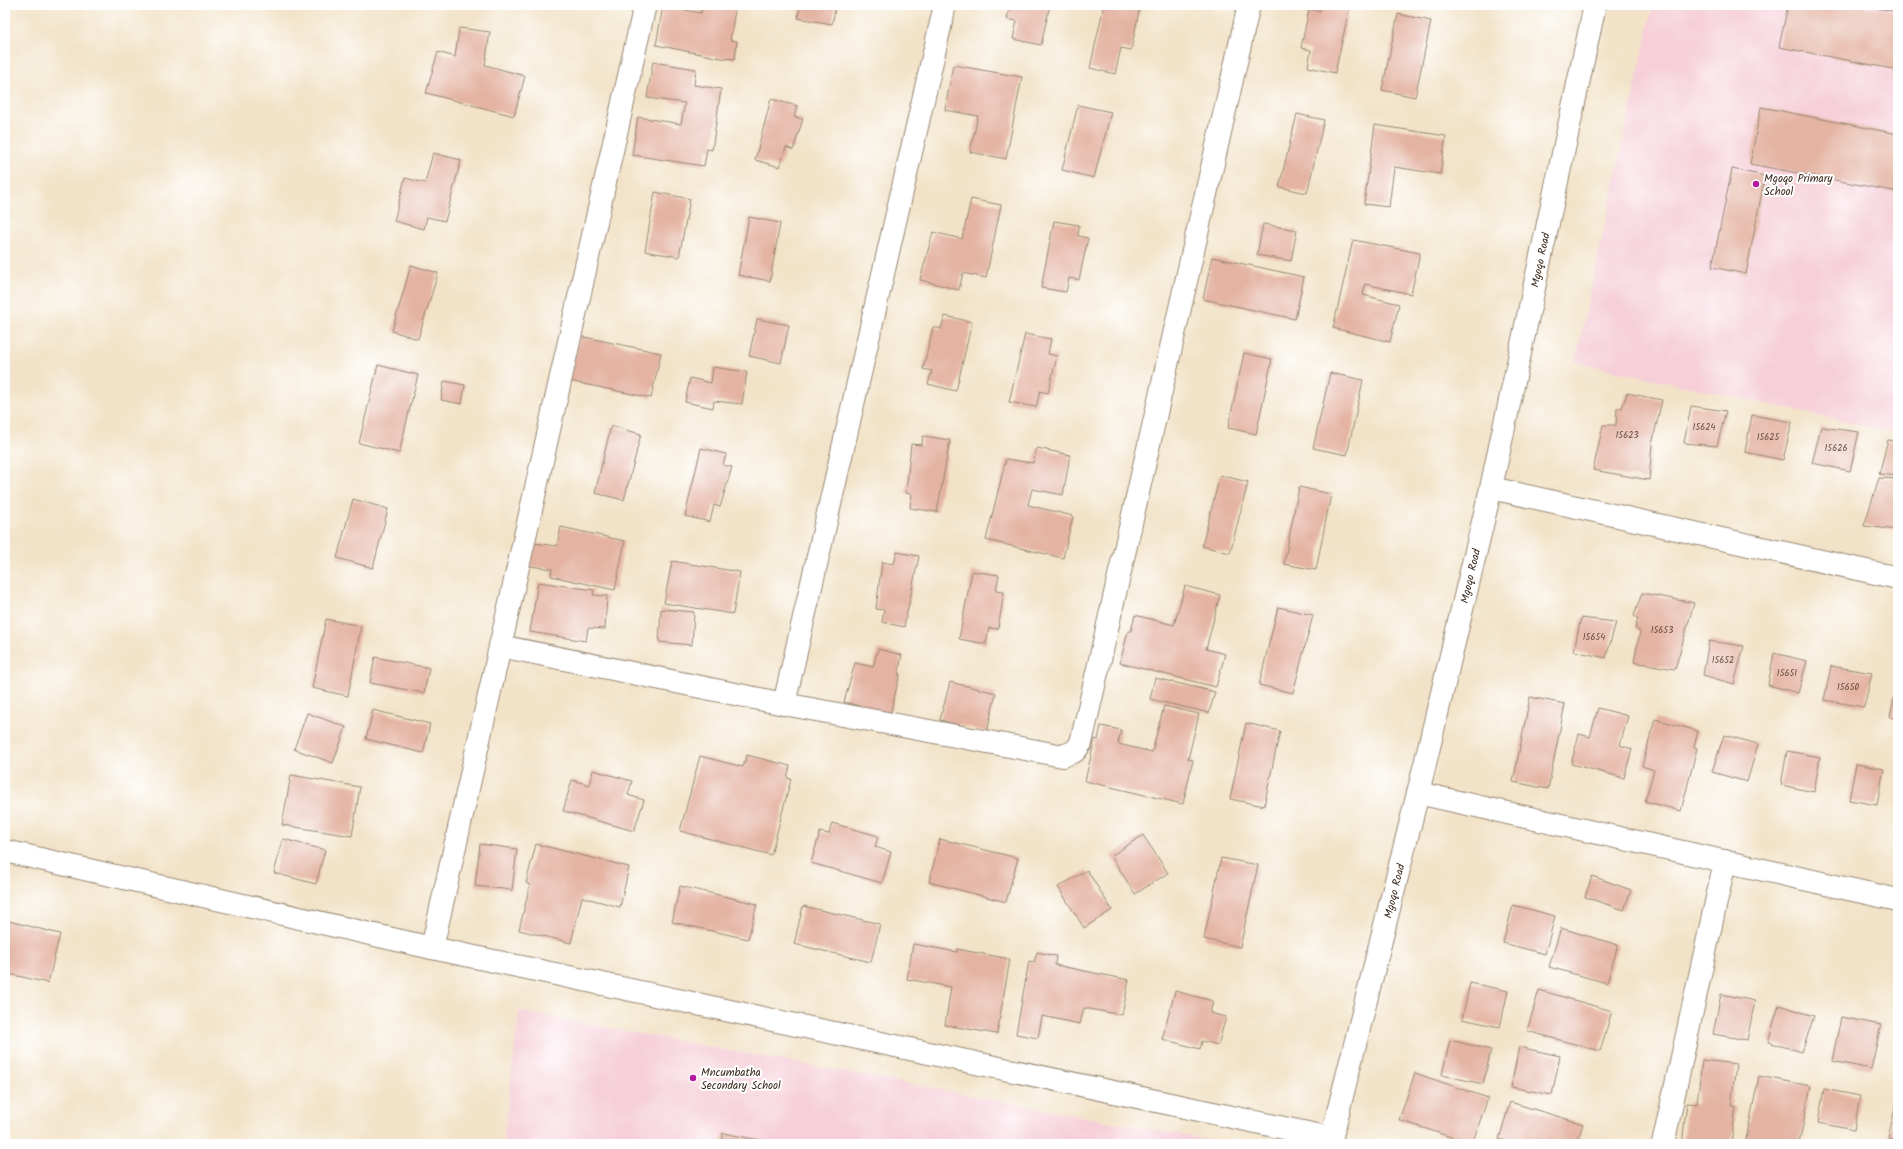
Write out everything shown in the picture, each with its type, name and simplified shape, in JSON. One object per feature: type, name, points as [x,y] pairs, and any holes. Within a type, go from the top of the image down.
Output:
[{"type":"street","points":[[432,948],[645,5]]},
{"type":"street","points":[[784,704],[945,5]]},
{"type":"street","points":[[500,646],[784,704],[1063,756],[1075,751],[1081,743],[1249,5]]},
{"type":"street","name":"Mgoqo Road","points":[[1331,1141],[1418,793],[1491,488],[1595,5]]},
{"type":"street","points":[[1491,488],[1898,578]]},
{"type":"street","points":[[1418,793],[1898,900]]},
{"type":"street","points":[[5,851],[432,948],[1331,1141]]},
{"type":"street","points":[[1663,1144],[1725,862]]},
{"type":"shaded area","name":"Mgoqo Primary School","points":[[1653,5],[1898,5],[1898,433],[1575,362]]},
{"type":"shaded area","name":"Mncumbatha Secondary School","points":[[519,1011],[1230,1144],[503,1144]]},
{"type":"building","points":[[702,5],[736,5],[730,40],[737,41],[735,59],[721,58],[656,45],[663,6],[701,13]]},
{"type":"building","points":[[800,5],[836,5],[832,24],[798,18]]},
{"type":"building","points":[[1010,5],[1050,5],[1041,45],[1013,39],[1017,21],[1007,19]]},
{"type":"building","points":[[1104,5],[1131,5],[1140,7],[1131,50],[1121,48],[1115,74],[1090,68]]},
{"type":"building","points":[[1321,5],[1350,5],[1335,73],[1308,67],[1311,50],[1301,48],[1309,9],[1320,11]]},
{"type":"building","points":[[1788,5],[1860,5],[1898,12],[1898,70],[1779,47]]},
{"type":"building","points":[[1398,14],[1431,21],[1415,97],[1382,90]]},
{"type":"building","points":[[459,28],[490,32],[485,65],[525,76],[514,116],[426,93],[438,52],[455,57]]},
{"type":"building","points":[[653,62],[696,69],[694,85],[721,89],[712,150],[707,149],[704,166],[632,155],[638,117],[681,124],[685,103],[647,98]]},
{"type":"building","points":[[953,65],[1022,77],[1006,159],[970,152],[978,116],[945,110]]},
{"type":"building","points":[[771,99],[797,106],[794,117],[803,119],[793,150],[786,147],[780,167],[755,160]]},
{"type":"building","points":[[1078,105],[1111,112],[1094,178],[1062,170]]},
{"type":"building","points":[[1761,107],[1898,134],[1898,192],[1750,164]]},
{"type":"building","points":[[1297,114],[1324,120],[1307,193],[1279,187]]},
{"type":"building","points":[[1375,125],[1446,136],[1440,174],[1394,167],[1389,207],[1364,204]]},
{"type":"building","points":[[433,153],[461,160],[445,221],[427,217],[424,229],[394,221],[405,178],[425,183]]},
{"type":"building","points":[[1732,169],[1765,176],[1746,274],[1712,267]]},
{"type":"building","points":[[655,192],[690,199],[679,257],[645,251]]},
{"type":"building","points":[[971,199],[1001,205],[986,278],[963,273],[959,290],[920,280],[933,232],[962,239]]},
{"type":"building","points":[[749,217],[780,223],[770,281],[738,275]]},
{"type":"building","points":[[1054,221],[1079,225],[1078,236],[1088,238],[1079,280],[1069,278],[1066,292],[1041,288]]},
{"type":"building","points":[[1263,224],[1297,230],[1291,261],[1257,255]]},
{"type":"building","points":[[1353,240],[1420,253],[1411,294],[1365,284],[1363,295],[1399,304],[1390,342],[1333,328]]},
{"type":"building","points":[[1212,257],[1304,277],[1295,319],[1203,299]]},
{"type":"building","points":[[411,265],[438,273],[418,339],[392,331]]},
{"type":"building","points":[[945,316],[972,322],[956,391],[928,384],[932,371],[923,369],[933,327],[941,329]]},
{"type":"building","points":[[757,319],[789,325],[781,363],[749,356]]},
{"type":"building","points":[[1025,334],[1051,339],[1048,354],[1057,356],[1048,393],[1040,391],[1036,407],[1009,402]]},
{"type":"building","points":[[579,336],[661,353],[651,398],[569,381]]},
{"type":"building","points":[[1244,353],[1272,359],[1256,434],[1228,428]]},
{"type":"building","points":[[378,365],[418,375],[399,453],[359,443]]},
{"type":"building","points":[[713,367],[747,372],[742,404],[714,401],[713,408],[685,402],[690,378],[711,383]]},
{"type":"building","points":[[1330,373],[1363,380],[1347,455],[1313,448]]},
{"type":"building","points":[[444,381],[465,385],[462,404],[441,400]]},
{"type":"building","points":[[1627,393],[1662,400],[1652,444],[1649,480],[1593,470],[1603,425],[1616,425],[1617,408],[1622,408]]},
{"type":"building","points":[[1691,406],[1726,411],[1717,446],[1684,443]]},
{"type":"building","points":[[1752,415],[1792,422],[1783,460],[1745,452]]},
{"type":"building","points":[[611,426],[641,434],[624,500],[595,493]]},
{"type":"building","points":[[1821,427],[1859,432],[1850,471],[1812,463]]},
{"type":"building","points":[[923,436],[950,440],[937,512],[910,508],[912,494],[906,493],[911,444],[922,445]]},
{"type":"building","points":[[1888,440],[1898,441],[1898,476],[1879,474]]},
{"type":"building","points":[[701,448],[726,454],[723,465],[732,467],[720,507],[714,505],[710,522],[685,516]]},
{"type":"building","points":[[1037,448],[1070,455],[1063,495],[1032,489],[1028,505],[1073,516],[1063,558],[986,540],[1006,459],[1033,463]]},
{"type":"building","points":[[1220,475],[1248,482],[1230,553],[1202,546]]},
{"type":"building","points":[[1879,478],[1898,479],[1898,530],[1864,526]]},
{"type":"building","points":[[1299,487],[1331,494],[1316,570],[1284,564]]},
{"type":"building","points":[[353,499],[388,509],[373,568],[337,558]]},
{"type":"building","points":[[561,527],[625,541],[615,590],[551,576],[552,569],[530,566],[533,543],[557,546]]},
{"type":"building","points":[[897,552],[919,556],[904,627],[882,622],[884,610],[876,609],[882,562],[894,564]]},
{"type":"building","points":[[672,561],[740,572],[733,614],[664,603]]},
{"type":"building","points":[[972,571],[999,575],[996,591],[1004,592],[998,629],[989,628],[986,644],[959,639]]},
{"type":"building","points":[[538,582],[594,590],[593,595],[607,596],[605,629],[588,628],[586,641],[530,632]]},
{"type":"building","points":[[1185,586],[1220,595],[1206,649],[1225,654],[1216,687],[1120,663],[1128,631],[1131,631],[1135,615],[1174,625]]},
{"type":"building","points":[[1642,593],[1694,603],[1675,669],[1634,662],[1640,632],[1635,628],[1638,619],[1634,616]]},
{"type":"building","points":[[1278,607],[1313,615],[1293,693],[1259,685]]},
{"type":"building","points":[[661,609],[694,612],[692,645],[659,642]]},
{"type":"building","points":[[1581,618],[1616,622],[1606,658],[1574,651]]},
{"type":"building","points":[[326,619],[361,626],[348,696],[312,688]]},
{"type":"building","points":[[1709,641],[1744,646],[1734,684],[1703,675]]},
{"type":"building","points":[[878,649],[902,655],[898,674],[900,674],[890,714],[844,702],[855,663],[873,667]]},
{"type":"building","points":[[1774,653],[1807,661],[1798,693],[1768,685]]},
{"type":"building","points":[[375,657],[429,668],[424,693],[370,683]]},
{"type":"building","points":[[1831,666],[1872,673],[1864,707],[1824,700]]},
{"type":"building","points":[[1155,678],[1215,692],[1209,713],[1150,699]]},
{"type":"building","points":[[950,682],[996,693],[987,732],[940,720]]},
{"type":"building","points":[[1898,684],[1898,719],[1890,717]]},
{"type":"building","points":[[1530,697],[1565,704],[1548,789],[1513,782]]},
{"type":"building","points":[[1164,706],[1199,714],[1188,759],[1193,760],[1183,804],[1085,781],[1095,739],[1098,740],[1101,726],[1121,730],[1118,744],[1152,752]]},
{"type":"building","points":[[1598,708],[1628,716],[1620,745],[1632,749],[1624,778],[1571,764],[1579,734],[1590,737]]},
{"type":"building","points":[[373,710],[430,724],[423,753],[366,739]]},
{"type":"building","points":[[307,713],[346,727],[333,763],[294,749]]},
{"type":"building","points":[[1655,719],[1698,731],[1694,747],[1697,748],[1681,811],[1645,801],[1654,770],[1642,766]]},
{"type":"building","points":[[1246,723],[1280,731],[1264,806],[1230,799]]},
{"type":"building","points":[[1724,735],[1758,744],[1747,782],[1712,772]]},
{"type":"building","points":[[1787,751],[1820,757],[1814,792],[1781,785]]},
{"type":"building","points":[[747,755],[790,766],[787,778],[791,779],[771,855],[680,831],[700,756],[743,767]]},
{"type":"building","points":[[1856,764],[1884,769],[1877,805],[1849,800]]},
{"type":"building","points":[[593,770],[632,781],[628,795],[644,800],[634,831],[563,811],[572,780],[589,785]]},
{"type":"building","points":[[291,775],[360,787],[352,836],[282,825]]},
{"type":"building","points":[[832,823],[878,836],[875,847],[891,852],[882,883],[811,863],[820,832],[829,834]]},
{"type":"building","points":[[1143,835],[1168,873],[1135,894],[1111,856]]},
{"type":"building","points":[[283,839],[325,850],[316,884],[274,873]]},
{"type":"building","points":[[940,839],[1018,858],[1006,902],[929,882]]},
{"type":"building","points":[[480,844],[517,849],[512,890],[475,886]]},
{"type":"building","points":[[536,844],[629,867],[620,907],[582,897],[571,943],[519,930],[530,885],[526,883]]},
{"type":"building","points":[[1221,858],[1258,865],[1240,947],[1204,939]]},
{"type":"building","points":[[1087,870],[1112,910],[1084,928],[1058,887]]},
{"type":"building","points":[[1592,876],[1631,890],[1624,910],[1585,897]]},
{"type":"building","points":[[680,886],[757,904],[748,939],[672,922]]},
{"type":"building","points":[[1513,905],[1555,916],[1545,954],[1503,943]]},
{"type":"building","points":[[803,906],[880,924],[871,962],[794,944]]},
{"type":"building","points":[[5,920],[60,934],[48,983],[5,973]]},
{"type":"building","points":[[1561,928],[1618,945],[1607,983],[1549,967]]},
{"type":"building","points":[[913,944],[957,952],[957,949],[1010,959],[997,1034],[945,1025],[951,987],[907,979]]},
{"type":"building","points":[[1037,952],[1056,956],[1055,965],[1129,980],[1122,1015],[1084,1008],[1080,1024],[1042,1016],[1038,1038],[1016,1034],[1029,961],[1034,962]]},
{"type":"building","points":[[1470,983],[1508,991],[1500,1027],[1462,1019]]},
{"type":"building","points":[[1539,990],[1612,1011],[1600,1051],[1527,1031]]},
{"type":"building","points":[[1175,991],[1213,1001],[1210,1013],[1226,1017],[1218,1045],[1202,1041],[1200,1049],[1162,1039]]},
{"type":"building","points":[[1721,994],[1755,1001],[1747,1040],[1713,1034]]},
{"type":"building","points":[[1779,1005],[1814,1016],[1802,1052],[1768,1042]]},
{"type":"building","points":[[1841,1017],[1881,1025],[1871,1069],[1832,1061]]},
{"type":"building","points":[[1450,1040],[1491,1050],[1483,1084],[1442,1075]]},
{"type":"building","points":[[1519,1047],[1560,1056],[1552,1095],[1511,1087]]},
{"type":"building","points":[[1702,1060],[1736,1064],[1731,1106],[1736,1106],[1731,1144],[1682,1144],[1687,1103],[1697,1104]]},
{"type":"building","points":[[1415,1073],[1488,1098],[1472,1144],[1399,1120]]},
{"type":"building","points":[[1759,1076],[1811,1086],[1799,1144],[1745,1144]]},
{"type":"building","points":[[1824,1089],[1860,1096],[1854,1130],[1818,1123]]},
{"type":"building","points":[[1510,1102],[1583,1124],[1577,1144],[1515,1144],[1499,1139]]},
{"type":"building","points":[[1896,1104],[1898,1104],[1898,1140],[1888,1138]]},
{"type":"building","points":[[723,1133],[775,1143],[775,1144],[721,1144]]},
{"type":"place","name":"Mgoqo Primary School","points":[[1756,184]]},
{"type":"place","name":"Mncumbatha Secondary School","points":[[693,1078]]}]
